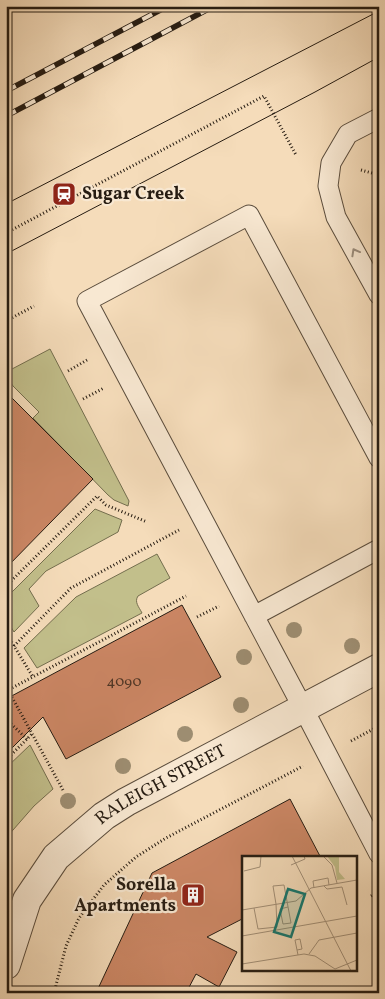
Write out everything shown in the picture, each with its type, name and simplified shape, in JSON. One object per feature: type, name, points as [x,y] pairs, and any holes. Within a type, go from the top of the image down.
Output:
[{"type":"street","name":"RALEIGH STREET","points":[[6,965],[27,900],[56,857],[104,816],[126,802],[379,668]]},
{"type":"lane","points":[[379,118],[348,134],[330,163],[328,186],[336,217],[379,295]]},
{"type":"lane","points":[[379,458],[249,215],[87,301],[379,854]]},
{"type":"lane","points":[[254,616],[379,549]]},
{"type":"path","points":[[6,233],[264,96],[296,155]]},
{"type":"path","points":[[360,170],[379,176]]},
{"type":"path","points":[[6,321],[34,306]]},
{"type":"path","points":[[6,586],[97,496],[106,506],[147,522]]},
{"type":"path","points":[[14,646],[71,588],[158,542]]},
{"type":"path","points":[[63,790],[8,690],[186,596]]},
{"type":"path","points":[[6,634],[33,677]]},
{"type":"path","points":[[6,719],[27,739]]},
{"type":"path","points":[[54,993],[66,946],[79,918],[104,885],[136,856],[166,838],[379,726]]},
{"type":"path","points":[[6,760],[32,734]]},
{"type":"path","points":[[371,896],[379,891]]},
{"type":"shaded area","points":[[50,349],[129,501],[128,506],[108,495],[33,418],[39,412],[13,386],[6,374],[6,372]]},
{"type":"shaded area","points":[[95,509],[122,520],[118,532],[46,571],[29,589],[39,606],[14,632],[6,619],[6,598]]},
{"type":"shaded area","points":[[157,554],[170,578],[138,596],[138,607],[142,613],[37,668],[24,648],[76,597]]},
{"type":"shaded area","points":[[30,745],[53,789],[34,806],[6,838],[6,768]]},
{"type":"building","points":[[6,392],[93,479],[6,568]]},
{"type":"building","points":[[182,605],[221,677],[66,759],[43,717],[6,754],[6,699]]},
{"type":"building","name":"Sorella Apartments","points":[[290,799],[320,856],[242,856],[242,919],[207,937],[237,952],[219,987],[196,974],[186,993],[96,993],[152,873]]},
{"type":"tram line","points":[[6,204],[379,11]]},
{"type":"tram line","points":[[6,254],[379,57]]},
{"type":"railway","points":[[6,91],[168,6]]},
{"type":"railway","points":[[6,116],[214,6]]},
{"type":"place","name":"Sugar Creek","points":[[64,194]]},
{"type":"place","name":"Sorella Apartments","points":[[193,895]]}]
